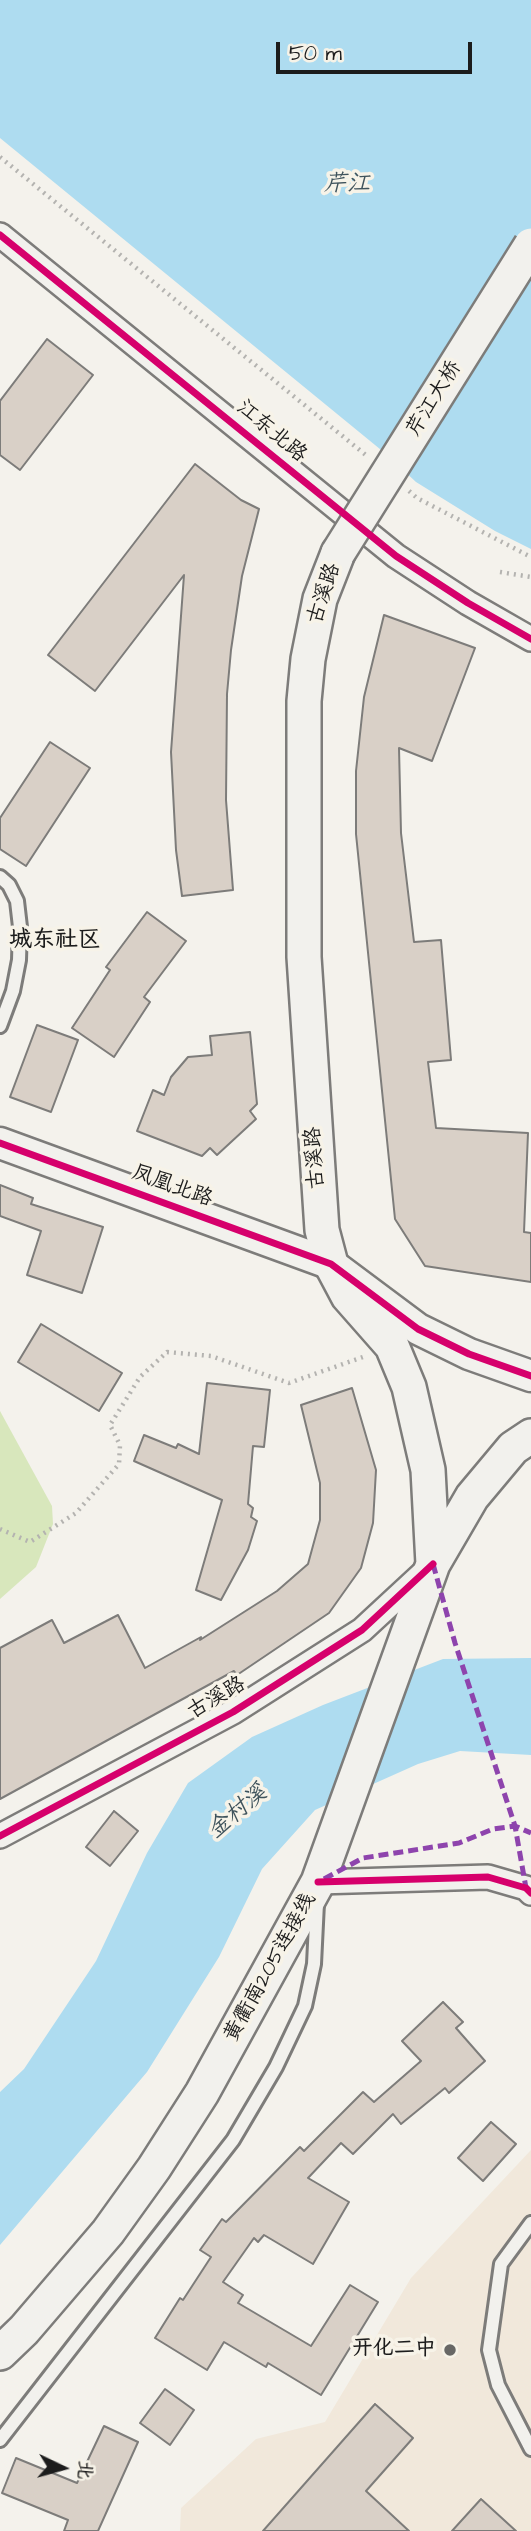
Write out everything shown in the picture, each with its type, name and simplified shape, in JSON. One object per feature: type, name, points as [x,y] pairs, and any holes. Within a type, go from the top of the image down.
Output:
[{"type":"main road","name":"芹江大桥","points":[[338,553],[531,245]]},
{"type":"main road","name":"古溪路","points":[[338,553],[318,608],[308,659],[304,701],[304,957],[322,1230],[331,1264],[348,1296],[392,1346],[409,1387],[428,1470],[433,1564]]},
{"type":"main road","name":"黄衢南205连接线","points":[[0,2353],[24,2330],[108,2232],[154,2168],[202,2093],[318,1882],[433,1564],[472,1497],[513,1448],[531,1436]]},
{"type":"street","name":"江东北路","points":[[0,235],[396,556],[468,603],[531,639]]},
{"type":"street","name":"凤凰北路","points":[[0,1143],[331,1264],[418,1329],[469,1353],[531,1376]]},
{"type":"street","name":"古溪路","points":[[0,1836],[233,1712],[362,1630],[433,1564]]},
{"type":"street","points":[[318,1882],[488,1877],[526,1888],[531,1892]]},
{"type":"lane","points":[[0,877],[9,885],[17,901],[20,927],[19,960],[13,991],[0,1026]]},
{"type":"lane","points":[[0,2440],[233,2140],[276,2067],[305,2006],[314,1964],[318,1882]]},
{"type":"lane","points":[[531,2223],[501,2264],[489,2350],[498,2385],[531,2449]]},
{"type":"path","points":[[0,157],[375,463]]},
{"type":"path","points":[[407,489],[418,498],[531,556]]},
{"type":"path","points":[[500,572],[531,577]]},
{"type":"path","points":[[0,1529],[30,1542],[76,1513],[119,1464],[120,1445],[110,1425],[140,1377],[167,1352],[211,1356],[289,1383],[392,1346]]},
{"type":"shaded area","name":"开化二中","points":[[531,2150],[531,2531],[180,2531],[181,2508],[256,2439],[325,2422],[411,2278]]},
{"type":"green space","points":[[0,1411],[52,1506],[53,1524],[36,1567],[0,1599]]},
{"type":"water","name":"芹江","points":[[0,0],[531,0],[531,549],[495,531],[416,482],[386,454],[0,138]]},
{"type":"water","name":"金村溪","points":[[531,1658],[531,1755],[460,1751],[418,1764],[315,1810],[262,1869],[219,1957],[147,2072],[0,2245],[0,2092],[24,2069],[96,1961],[147,1853],[188,1783],[252,1737],[323,1705],[443,1659]]},
{"type":"building","points":[[47,339],[93,375],[20,470],[0,455],[0,401]]},
{"type":"building","points":[[195,464],[241,500],[259,509],[242,576],[227,694],[226,800],[233,890],[182,896],[176,850],[171,752],[184,575],[95,691],[48,655]]},
{"type":"building","points":[[384,615],[475,648],[432,761],[399,748],[401,833],[414,942],[441,940],[451,1060],[428,1062],[436,1128],[528,1133],[524,1232],[531,1233],[531,1282],[425,1266],[395,1219],[356,834],[356,771],[364,697]]},
{"type":"building","points":[[50,742],[90,768],[26,866],[0,849],[0,818]]},
{"type":"building","points":[[147,912],[186,941],[144,997],[150,1002],[114,1057],[72,1028],[110,970],[106,967]]},
{"type":"building","points":[[37,1025],[78,1040],[51,1112],[10,1097]]},
{"type":"building","points":[[250,1032],[257,1104],[250,1111],[256,1119],[217,1155],[210,1148],[202,1156],[137,1131],[153,1090],[164,1095],[171,1077],[188,1057],[212,1055],[210,1036]]},
{"type":"building","points":[[0,1185],[33,1198],[31,1204],[103,1227],[82,1293],[27,1275],[41,1231],[0,1216]]},
{"type":"building","points":[[41,1324],[122,1373],[99,1411],[18,1362]]},
{"type":"building","points":[[207,1383],[270,1390],[264,1447],[253,1446],[248,1504],[253,1508],[251,1517],[257,1521],[248,1550],[221,1600],[196,1590],[222,1500],[134,1461],[144,1435],[176,1448],[178,1444],[199,1454]]},
{"type":"building","points":[[352,1388],[376,1470],[373,1523],[361,1568],[329,1613],[237,1675],[234,1671],[0,1799],[0,1648],[52,1620],[64,1643],[118,1615],[145,1668],[201,1637],[200,1640],[277,1591],[308,1564],[320,1520],[320,1483],[301,1405]]},
{"type":"building","points":[[114,1811],[138,1831],[110,1866],[86,1847]]},
{"type":"building","points":[[443,2002],[463,2022],[456,2028],[485,2061],[449,2093],[445,2088],[401,2124],[393,2114],[353,2154],[341,2143],[308,2178],[349,2202],[313,2264],[264,2235],[258,2242],[254,2238],[223,2282],[243,2295],[238,2303],[311,2346],[350,2285],[378,2302],[321,2395],[268,2363],[266,2367],[224,2342],[207,2370],[155,2338],[180,2298],[183,2300],[211,2257],[200,2250],[222,2219],[226,2222],[300,2147],[304,2151],[363,2092],[374,2102],[421,2061],[402,2041]]},
{"type":"building","points":[[491,2122],[516,2144],[483,2181],[458,2158]]},
{"type":"building","points":[[165,2389],[194,2410],[170,2445],[140,2423]]},
{"type":"building","points":[[375,2404],[413,2438],[366,2491],[409,2531],[263,2531]]},
{"type":"building","points":[[104,2426],[138,2442],[98,2531],[64,2531],[68,2520],[2,2493],[16,2458],[77,2483]]},
{"type":"building","points":[[481,2499],[516,2531],[452,2531]]},
{"type":"marked path","points":[[433,1564],[455,1643],[515,1826],[526,1888]]},
{"type":"marked path","points":[[324,1879],[363,1858],[459,1843],[493,1829],[515,1826],[531,1833]]},
{"type":"cycle path","points":[[0,235],[396,556],[468,603],[531,639]]},
{"type":"cycle path","points":[[0,1143],[331,1264],[418,1329],[469,1354],[531,1376]]},
{"type":"cycle path","points":[[0,1836],[233,1712],[362,1630],[433,1564]]},
{"type":"cycle path","points":[[318,1882],[488,1877],[526,1888],[531,1893]]},
{"type":"place","name":"开化二中","points":[[450,2350]]},
{"type":"district","name":"城东社区","points":[[55,941]]}]
